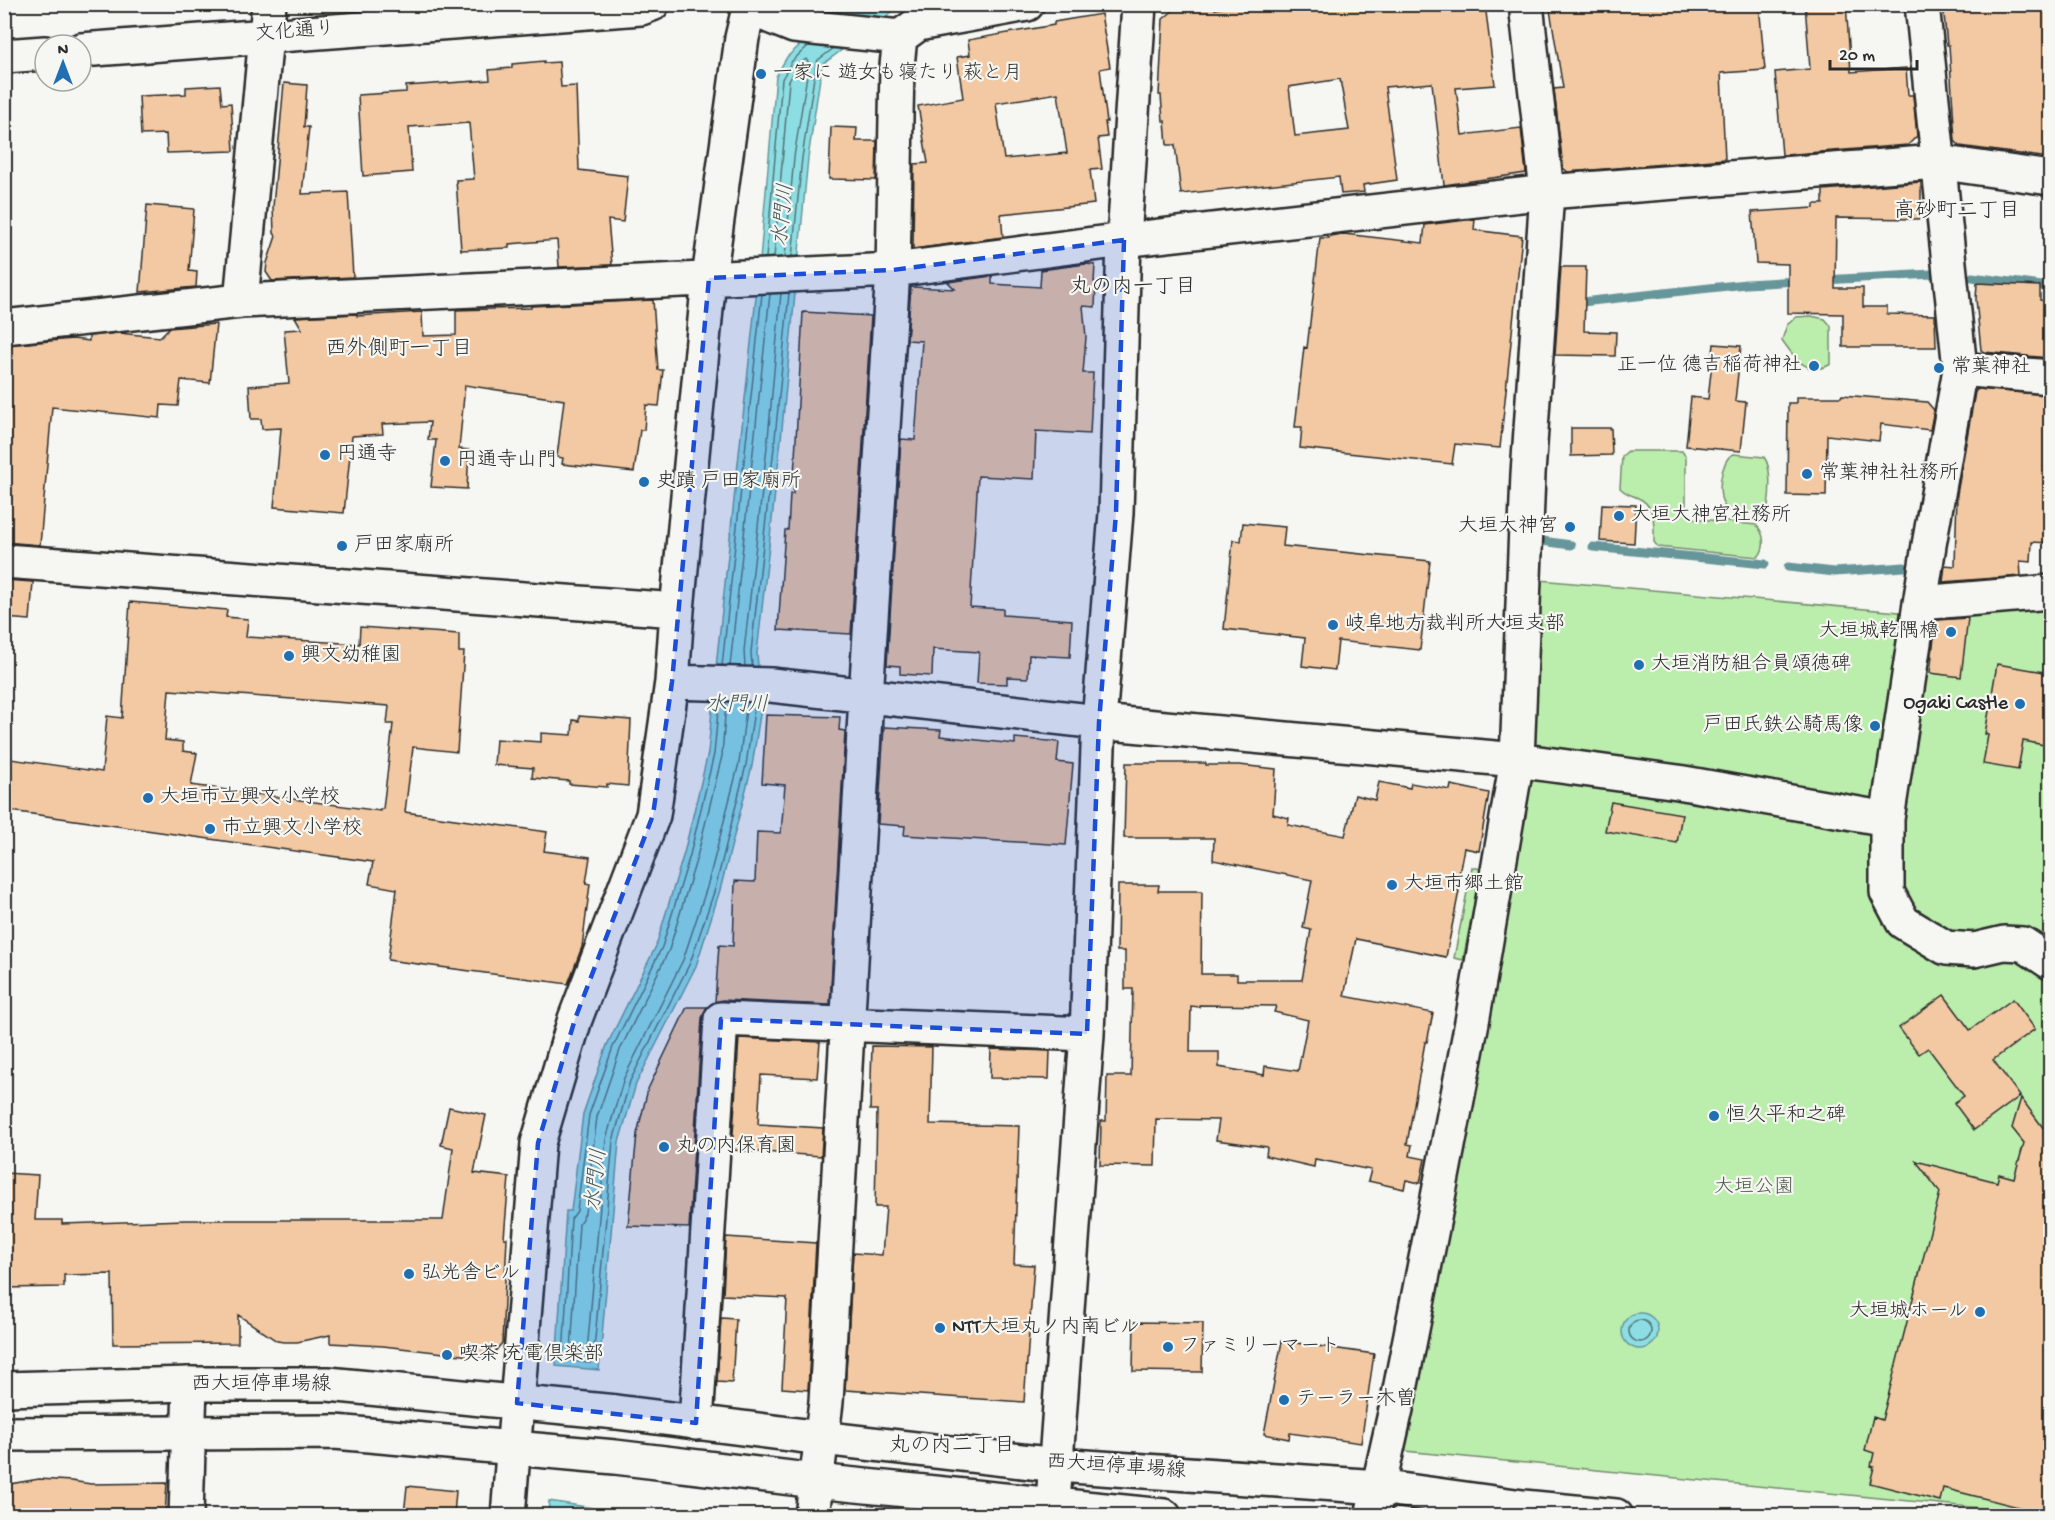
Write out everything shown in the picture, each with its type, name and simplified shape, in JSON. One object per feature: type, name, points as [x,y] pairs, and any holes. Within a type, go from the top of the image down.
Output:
[{"type":"street","name":"文化通り","points":[[93,48],[268,20],[629,9],[652,4]]},
{"type":"street","points":[[508,1515],[538,1143],[575,1019],[653,815],[672,682],[709,278],[748,7],[794,26],[888,36],[918,24],[1027,4]]},
{"type":"street","points":[[1052,1510],[1087,1034],[1099,722],[1116,513],[1124,240],[1139,4]]},
{"type":"street","points":[[1376,1501],[1401,1388],[1469,1034],[1517,760],[1528,474],[1547,192],[1526,4]]},
{"type":"street","points":[[1922,4],[1960,369],[1929,545],[1887,819],[1887,892],[1903,922],[1946,948],[1974,950],[2004,943],[2023,944],[2050,962]]},
{"type":"street","points":[[241,301],[268,20]]},
{"type":"street","points":[[812,1515],[826,1390],[893,270],[897,66],[888,36]]},
{"type":"street","points":[[4,56],[33,54]]},
{"type":"street","points":[[4,327],[241,301],[893,270],[1124,240],[1547,192],[1937,162],[2050,178]]},
{"type":"street","points":[[1960,369],[2050,377]]},
{"type":"street","points":[[4,561],[677,610]]},
{"type":"street","points":[[1920,603],[2050,592]]},
{"type":"street","points":[[672,682],[771,686],[1099,722],[1517,760],[1678,782],[1887,819]]},
{"type":"street","points":[[696,1423],[721,1019],[1087,1034]]},
{"type":"street","points":[[186,1515],[190,1384]]},
{"type":"street","name":"西大垣停車場線","points":[[4,1389],[190,1384],[328,1384],[616,1412],[821,1438],[1376,1501],[1523,1507],[1616,1515]]},
{"type":"street","points":[[4,1434],[335,1432],[513,1448]]},
{"type":"street","name":"西大垣停車場線","points":[[513,1448],[816,1480],[1052,1510],[1164,1515]]},
{"type":"highlighted area","points":[[1124,240],[1116,513],[1099,722],[1087,1034],[721,1019],[696,1423],[517,1403],[538,1143],[575,1019],[653,815],[672,682],[709,278],[893,270]]},
{"type":"green space","points":[[1811,316],[1825,319],[1831,326],[1831,364],[1815,369],[1796,359],[1782,340],[1787,325],[1796,317]]},
{"type":"green space","points":[[1628,451],[1682,451],[1686,457],[1686,512],[1691,518],[1756,525],[1763,541],[1758,557],[1658,547],[1654,542],[1650,508],[1642,500],[1620,488],[1622,456]]},
{"type":"green space","points":[[1733,454],[1764,457],[1767,461],[1770,487],[1768,506],[1757,511],[1741,513],[1727,509],[1723,504],[1720,489],[1722,472]]},
{"type":"green space","name":"大垣公園","points":[[1539,580],[1899,612],[2050,600],[2050,1515],[1405,1451],[1530,770]]},
{"type":"green space","points":[[1472,867],[1481,869],[1463,960],[1454,958]]},
{"type":"water","name":"水門川","points":[[844,5],[901,5],[822,65],[808,158],[781,439],[757,653],[761,708],[752,766],[720,890],[696,966],[636,1084],[619,1142],[599,1370],[556,1366],[566,1211],[571,1211],[583,1114],[607,1045],[656,946],[684,853],[708,753],[760,260],[776,76],[787,57]]},
{"type":"water","points":[[1640,1313],[1652,1319],[1658,1331],[1652,1343],[1640,1349],[1628,1343],[1622,1331],[1628,1319]]},
{"type":"water","points":[[549,1501],[592,1508],[592,1515],[548,1515]]},
{"type":"building","points":[[1181,4],[1214,4],[1215,9],[1240,4],[1358,4],[1359,9],[1380,7],[1391,9],[1416,4],[1485,4],[1495,85],[1456,88],[1462,135],[1521,128],[1526,173],[1444,185],[1432,83],[1385,87],[1397,180],[1363,185],[1364,192],[1341,194],[1339,177],[1181,194],[1175,145],[1167,145],[1161,95],[1159,95],[1163,19]],"holes":[[[1340,79],[1349,130],[1295,136],[1289,87]]]},
{"type":"building","points":[[1549,4],[1759,4],[1765,70],[1721,73],[1725,159],[1568,172],[1563,168],[1554,89],[1563,88]]},
{"type":"building","points":[[1805,4],[1846,4],[1851,72],[1906,68],[1908,95],[1913,95],[1917,136],[1908,145],[1782,155],[1775,72],[1810,69]]},
{"type":"building","points":[[1943,4],[2050,4],[2050,158],[1960,146],[1955,141],[1949,45],[1947,45]]},
{"type":"building","points":[[1101,14],[1110,67],[1100,69],[1107,137],[1098,138],[1102,169],[1090,170],[1094,204],[1001,214],[1003,237],[913,249],[914,164],[928,163],[918,106],[963,98],[957,57],[970,55],[968,40],[1054,25],[1054,22]],"holes":[[[1058,93],[1067,153],[1004,159],[996,103]]]},
{"type":"building","points":[[544,61],[544,63],[559,62],[561,87],[576,86],[579,170],[628,176],[623,222],[608,220],[612,265],[559,267],[557,240],[509,244],[509,248],[461,250],[456,180],[474,179],[469,123],[409,127],[412,172],[363,176],[358,95],[406,92],[406,86],[490,80],[489,70],[512,68],[512,64]]},
{"type":"building","points":[[284,83],[307,85],[304,127],[309,127],[302,194],[348,192],[353,277],[272,281],[266,272],[276,236],[273,207]]},
{"type":"building","points":[[220,85],[222,104],[231,103],[234,151],[167,153],[166,134],[141,135],[139,96],[186,94],[186,87]]},
{"type":"building","points":[[831,127],[857,128],[856,141],[877,141],[876,180],[829,179]]},
{"type":"building","points":[[1921,182],[1921,219],[1836,218],[1835,288],[1863,288],[1863,307],[1887,307],[1887,314],[1935,315],[1936,347],[1843,347],[1843,314],[1788,313],[1788,264],[1756,263],[1752,212],[1814,208],[1814,204],[1823,204],[1823,190]]},
{"type":"building","points":[[147,205],[194,209],[189,271],[197,272],[196,287],[140,292]]},
{"type":"building","points":[[1475,219],[1474,230],[1522,236],[1500,448],[1455,444],[1452,464],[1300,448],[1302,427],[1295,427],[1320,238],[1344,234],[1423,243],[1425,225]]},
{"type":"building","points":[[1086,264],[1095,265],[1094,282],[1096,282],[1095,307],[1083,306],[1086,337],[1083,373],[1093,373],[1090,434],[1036,431],[1034,479],[978,476],[970,607],[1003,609],[1003,615],[1072,620],[1070,657],[1029,655],[1028,678],[1007,677],[1007,684],[977,683],[979,652],[933,649],[932,676],[900,674],[900,666],[887,665],[901,439],[915,440],[922,341],[907,340],[911,287],[955,289],[948,282],[992,276],[992,284],[1040,287],[1041,270]]},
{"type":"building","points":[[1561,267],[1586,267],[1584,331],[1616,332],[1615,356],[1555,355]]},
{"type":"building","points":[[1977,283],[2040,286],[2040,300],[2050,301],[2050,358],[1981,350],[1976,299]]},
{"type":"building","points":[[653,300],[658,370],[663,370],[659,406],[646,405],[644,430],[640,430],[634,472],[562,464],[563,458],[557,457],[564,400],[465,385],[459,449],[469,450],[467,489],[431,487],[436,440],[428,440],[430,422],[382,424],[383,434],[352,436],[344,513],[274,507],[281,428],[262,429],[261,419],[251,419],[249,386],[289,383],[284,330],[302,329],[295,317],[422,312],[423,336],[456,335],[456,310],[531,308],[531,306]]},
{"type":"building","points":[[803,312],[871,316],[851,634],[778,630],[785,530],[788,530],[790,494],[793,494]]},
{"type":"building","points":[[216,324],[210,383],[181,380],[178,406],[161,405],[160,418],[52,407],[40,545],[4,542],[4,345],[73,339],[89,341],[89,336],[118,333],[160,337],[169,328]]},
{"type":"building","points":[[1714,344],[1741,346],[1735,401],[1746,402],[1741,451],[1686,446],[1691,397],[1708,399]]},
{"type":"building","points":[[1978,389],[2050,395],[2050,543],[2032,542],[2031,562],[2020,561],[2021,576],[1943,582],[1945,565],[1955,566],[1957,494],[1975,392]]},
{"type":"building","points":[[1842,395],[1927,402],[1934,410],[1930,430],[1881,424],[1879,441],[1827,435],[1826,496],[1787,495],[1788,403],[1796,403],[1796,397],[1841,397]]},
{"type":"building","points":[[1571,428],[1611,428],[1612,455],[1571,456]]},
{"type":"building","name":"大垣大神宮社務所","points":[[1602,504],[1636,505],[1634,543],[1600,541]]},
{"type":"building","points":[[1243,523],[1285,527],[1283,546],[1430,561],[1420,650],[1338,641],[1335,670],[1302,666],[1305,638],[1224,629],[1233,540],[1241,541]]},
{"type":"building","points":[[4,580],[33,582],[30,620],[4,618]]},
{"type":"building","points":[[130,602],[227,610],[226,617],[248,619],[246,637],[359,644],[360,627],[459,634],[459,652],[464,652],[457,752],[413,747],[405,812],[547,832],[544,851],[590,857],[586,883],[590,884],[582,947],[568,984],[388,960],[397,889],[369,884],[373,862],[4,810],[4,758],[102,772],[107,716],[122,718]],"holes":[[[169,690],[389,706],[387,724],[393,724],[383,809],[380,811],[191,785],[197,753],[183,751],[183,742],[165,740]]]},
{"type":"building","name":"大垣城乾隅櫓","points":[[1968,618],[1961,677],[1930,673],[1936,620]]},
{"type":"building","name":"Ogaki Castle","points":[[1997,664],[2050,673],[2050,746],[2023,741],[2018,770],[1983,764],[1988,735],[1985,734]]},
{"type":"building","points":[[766,715],[840,717],[839,730],[845,731],[830,1005],[722,1000],[715,1002],[719,945],[733,946],[735,881],[755,882],[757,832],[781,833],[785,785],[762,783]]},
{"type":"building","points":[[579,716],[631,720],[628,786],[569,784],[569,781],[532,778],[533,768],[494,765],[496,739],[541,742],[541,733],[572,735],[573,720],[579,721]]},
{"type":"building","points":[[884,727],[941,730],[940,736],[1015,744],[1015,738],[1059,742],[1057,762],[1073,764],[1066,845],[904,835],[905,826],[878,824]]},
{"type":"building","points":[[1126,763],[1206,763],[1206,765],[1239,765],[1276,769],[1273,814],[1289,818],[1288,825],[1345,836],[1355,795],[1375,800],[1379,782],[1410,788],[1411,783],[1450,790],[1451,785],[1489,793],[1479,851],[1464,848],[1456,890],[1459,891],[1446,957],[1356,939],[1344,996],[1433,1013],[1427,1042],[1425,1042],[1407,1144],[1412,1145],[1410,1156],[1425,1159],[1420,1183],[1406,1180],[1404,1189],[1368,1181],[1371,1170],[1315,1159],[1314,1167],[1266,1156],[1267,1147],[1216,1140],[1219,1120],[1156,1119],[1155,1166],[1100,1165],[1101,1121],[1106,1121],[1107,1076],[1131,1076],[1133,989],[1125,989],[1125,951],[1117,951],[1118,885],[1159,885],[1158,891],[1202,891],[1201,974],[1237,974],[1237,980],[1302,980],[1311,930],[1303,928],[1312,880],[1213,860],[1214,838],[1124,838]],"holes":[[[1191,1006],[1276,1006],[1274,1012],[1308,1020],[1298,1071],[1265,1066],[1264,1075],[1219,1067],[1219,1052],[1190,1052]]]},
{"type":"building","points":[[1611,802],[1682,814],[1677,843],[1605,831]]},
{"type":"building","points":[[1944,995],[1970,1030],[2013,999],[2035,1029],[1993,1060],[2020,1096],[1974,1130],[1954,1103],[1964,1096],[1928,1048],[1919,1054],[1899,1028]]},
{"type":"building","points":[[687,1007],[707,1007],[702,1018],[689,1228],[628,1226],[637,1134],[648,1089]]},
{"type":"building","points":[[739,1038],[820,1042],[817,1078],[761,1075],[758,1124],[823,1128],[821,1156],[732,1150]]},
{"type":"building","points":[[872,1046],[932,1047],[930,1124],[1019,1126],[1014,1264],[1034,1265],[1024,1402],[845,1390],[853,1253],[882,1255],[886,1207],[875,1207],[877,1110],[870,1110]]},
{"type":"building","points":[[991,1049],[1050,1051],[1049,1079],[990,1078]]},
{"type":"building","name":"大垣城ホール","points":[[2021,1098],[2050,1137],[2050,1515],[1943,1488],[1940,1501],[1870,1483],[1874,1467],[1871,1466],[1874,1453],[1865,1450],[1873,1417],[1882,1420],[1940,1192],[1916,1161],[1997,1182],[1999,1174],[2014,1178],[2024,1143],[2012,1128]]},
{"type":"building","points":[[449,1107],[486,1115],[474,1173],[509,1177],[504,1238],[507,1238],[502,1343],[492,1355],[479,1357],[383,1346],[330,1343],[330,1335],[297,1342],[277,1341],[238,1315],[238,1343],[113,1344],[112,1274],[64,1275],[64,1287],[4,1288],[4,1173],[38,1175],[35,1220],[62,1220],[62,1224],[186,1220],[443,1220],[453,1148],[441,1145]]},
{"type":"building","points":[[726,1237],[816,1243],[808,1390],[782,1388],[787,1298],[723,1295]]},
{"type":"building","points":[[721,1318],[736,1319],[732,1383],[717,1382]]},
{"type":"building","name":"ファミリーマート","points":[[1134,1322],[1203,1323],[1202,1372],[1133,1371]]},
{"type":"building","points":[[1282,1341],[1374,1354],[1361,1443],[1290,1433],[1289,1439],[1264,1434]]},
{"type":"building","points":[[39,1479],[91,1484],[167,1483],[165,1515],[4,1515],[4,1485]]},
{"type":"building","points":[[407,1486],[456,1491],[454,1515],[404,1515]]},
{"type":"waterway","points":[[1824,280],[1932,274]]},
{"type":"waterway","points":[[1972,277],[2050,287]]},
{"type":"waterway","points":[[1573,303],[1746,284],[1798,281]]},
{"type":"waterway","points":[[1542,541],[1571,545]]},
{"type":"waterway","points":[[1593,547],[1765,564]]},
{"type":"waterway","points":[[1788,567],[1835,572],[1904,567]]},
{"type":"place","name":"一家に 遊女も寝たり 萩と月","points":[[761,74]]},
{"type":"place","name":"正一位 德吉稲荷神社","points":[[1814,366]]},
{"type":"place","name":"常葉神社","points":[[1939,368]]},
{"type":"place","name":"円通寺","points":[[325,455]]},
{"type":"place","name":"円通寺山門","points":[[445,461]]},
{"type":"place","name":"常葉神社社務所","points":[[1807,474]]},
{"type":"place","name":"史蹟 戸田家廟所","points":[[644,482]]},
{"type":"place","name":"大垣大神宮社務所","points":[[1619,516]]},
{"type":"place","name":"大垣大神宮","points":[[1570,527]]},
{"type":"place","name":"戸田家廟所","points":[[342,546]]},
{"type":"place","name":"岐阜地方裁判所大垣支部","points":[[1333,625]]},
{"type":"place","name":"大垣城乾隅櫓","points":[[1951,632]]},
{"type":"place","name":"興文幼稚園","points":[[289,656]]},
{"type":"place","name":"大垣消防組合員頌徳碑","points":[[1639,665]]},
{"type":"place","name":"Ogaki Castle","points":[[2020,704]]},
{"type":"place","name":"戸田氏鉄公騎馬像","points":[[1875,726]]},
{"type":"place","name":"大垣市立興文小学校","points":[[148,798]]},
{"type":"place","name":"市立興文小学校","points":[[210,829]]},
{"type":"place","name":"大垣市郷土館","points":[[1392,885]]},
{"type":"place","name":"恒久平和之碑","points":[[1714,1116]]},
{"type":"place","name":"丸の内保育園","points":[[664,1147]]},
{"type":"place","name":"弘光舎ビル","points":[[409,1274]]},
{"type":"place","name":"大垣城ホール","points":[[1980,1312]]},
{"type":"place","name":"NTT大垣丸ノ内南ビル","points":[[940,1328]]},
{"type":"place","name":"ファミリーマート","points":[[1168,1347]]},
{"type":"place","name":"喫茶 充電倶楽部","points":[[447,1355]]},
{"type":"place","name":"テーラー木曽","points":[[1284,1400]]},
{"type":"district","name":"高砂町二丁目","points":[[1957,212]]},
{"type":"district","name":"丸の内一丁目","points":[[1133,288]]},
{"type":"district","name":"西外側町一丁目","points":[[399,350]]},
{"type":"district","name":"丸の内二丁目","points":[[952,1447]]}]
